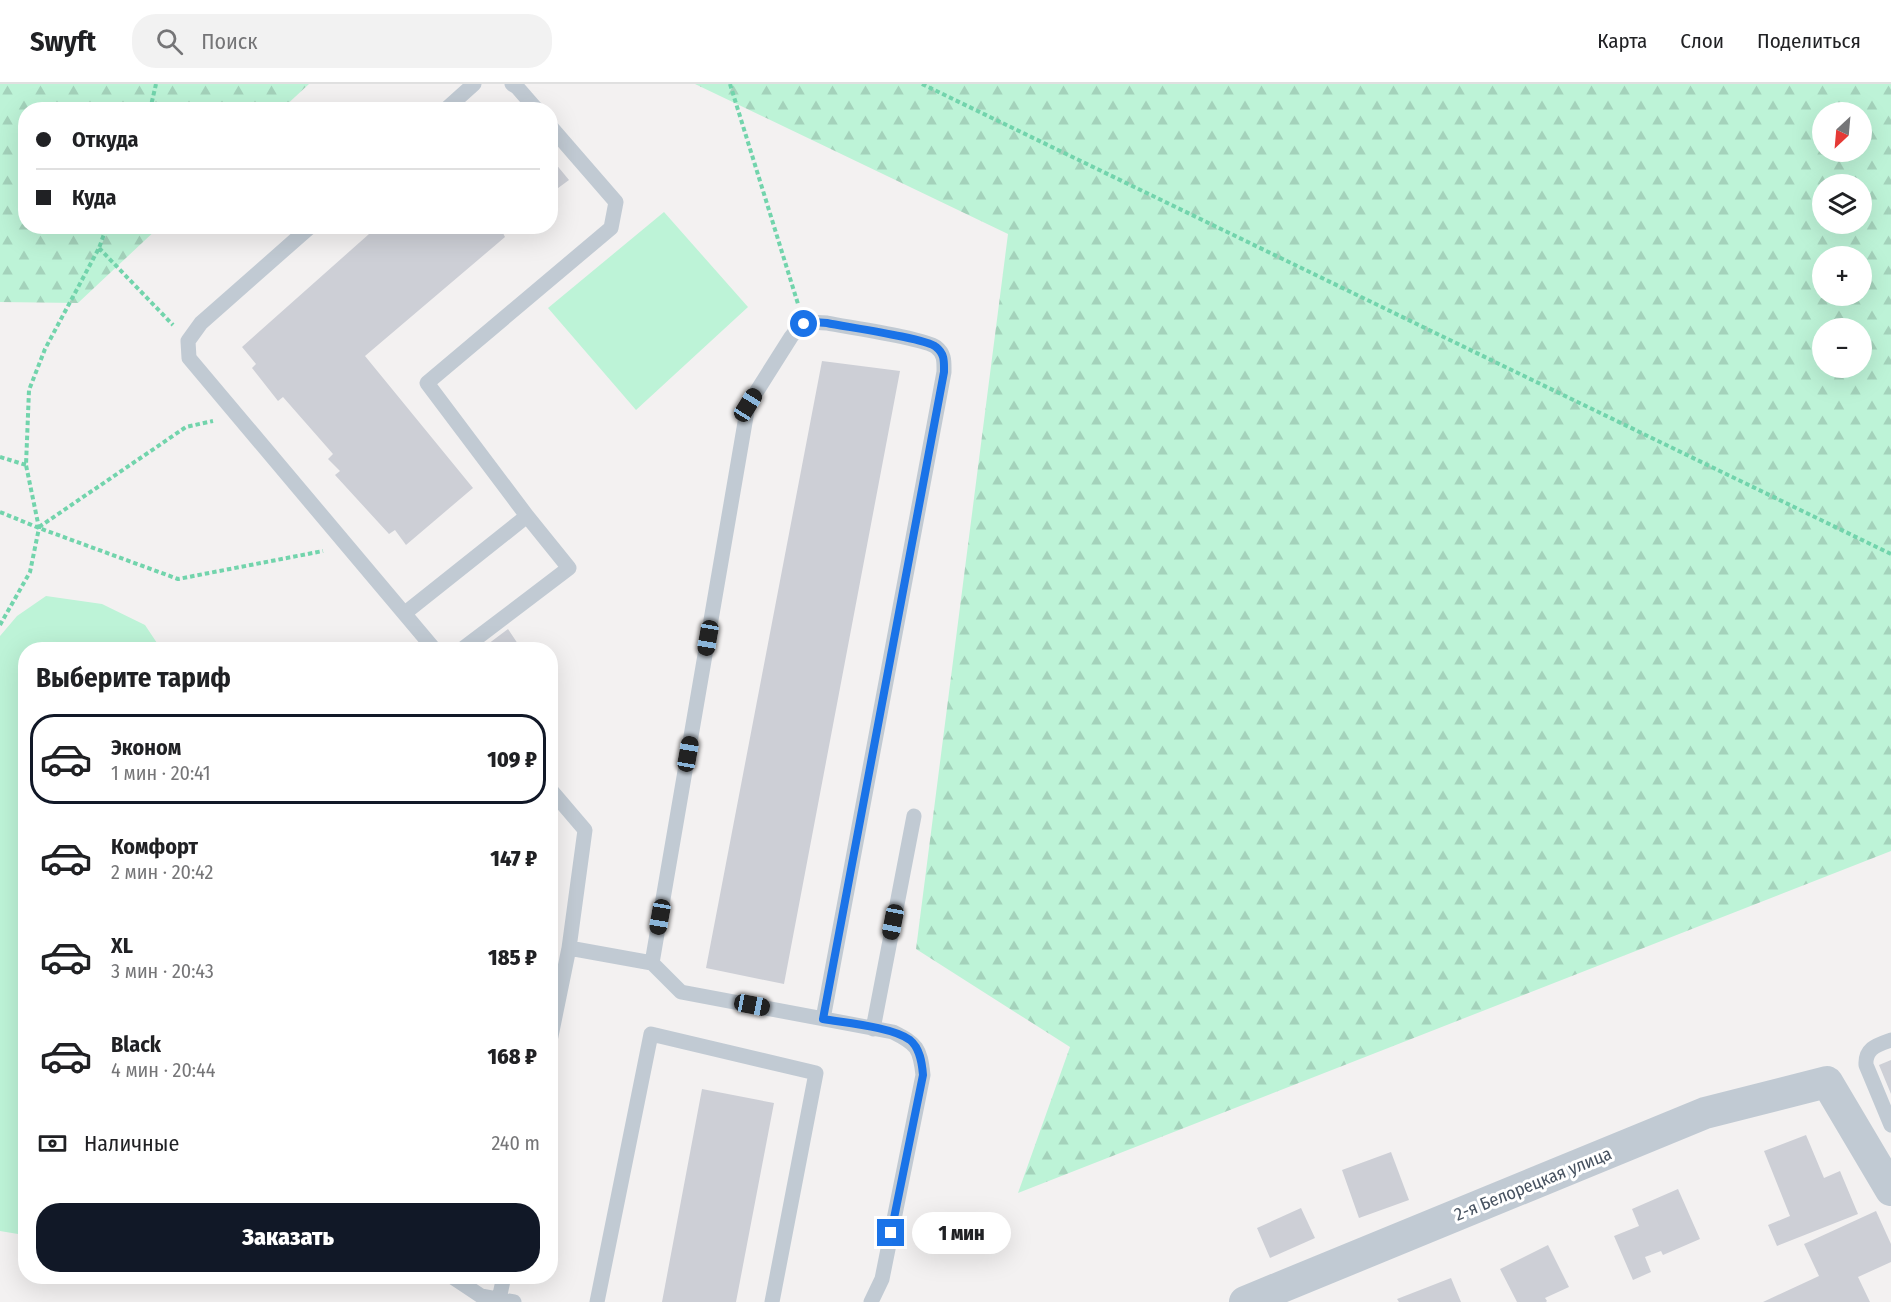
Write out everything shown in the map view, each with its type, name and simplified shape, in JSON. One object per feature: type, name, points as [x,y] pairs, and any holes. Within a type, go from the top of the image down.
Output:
[{"type":"street","name":"2-я Белорецкая улица","points":[[1245,1302],[1705,1113],[1827,1082],[1891,1190]]},
{"type":"lane","points":[[454,102],[474,84]]},
{"type":"lane","points":[[512,84],[530,102]]},
{"type":"lane","points":[[472,642],[569,568],[427,383],[611,228],[616,202],[558,135]]},
{"type":"lane","points":[[302,234],[201,323],[188,341],[189,358],[429,642]]},
{"type":"lane","points":[[652,963],[748,405],[797,328],[804,324],[827,323],[919,340],[935,346],[944,357],[941,384],[823,1019]]},
{"type":"lane","points":[[405,613],[527,516]]},
{"type":"lane","points":[[558,798],[585,830],[569,948],[558,1002]]},
{"type":"lane","points":[[873,1029],[914,816]]},
{"type":"lane","points":[[569,948],[652,963],[681,992],[893,1032],[912,1041],[921,1057],[923,1075],[882,1279],[871,1302]]},
{"type":"lane","points":[[597,1302],[651,1034],[816,1073],[772,1302]]},
{"type":"lane","points":[[1891,1040],[1872,1047],[1866,1057],[1866,1065],[1891,1125]]},
{"type":"lane","points":[[461,1284],[480,1299],[507,1301],[505,1284]]},
{"type":"path","points":[[152,102],[156,84]]},
{"type":"path","points":[[730,84],[804,324]]},
{"type":"path","points":[[922,84],[1891,554]]},
{"type":"path","points":[[0,625],[30,572],[39,528],[26,465],[29,390],[45,349],[99,248],[104,234]]},
{"type":"path","points":[[99,248],[188,341]]},
{"type":"path","points":[[39,528],[186,427],[238,415]]},
{"type":"path","points":[[0,457],[26,465]]},
{"type":"path","points":[[0,512],[178,579],[349,546]]},
{"type":"green space","points":[[0,84],[309,84],[290,102],[18,102],[18,234],[152,234],[78,303],[0,302]]},
{"type":"green space","points":[[695,84],[1891,84],[1891,851],[1018,1193],[1070,1047],[916,949],[1008,234]]},
{"type":"green space","points":[[664,212],[748,307],[636,410],[548,308]]},
{"type":"green space","points":[[46,596],[102,604],[145,625],[156,642],[18,642],[18,1234],[0,1231],[0,636],[17,616]]},
{"type":"building","points":[[558,167],[569,180],[558,188]]},
{"type":"building","points":[[369,234],[504,234],[505,237],[365,356],[473,488],[406,545],[395,530],[389,534],[335,475],[340,471],[328,459],[333,454],[283,397],[278,401],[252,368],[256,364],[242,347]]},
{"type":"building","points":[[822,361],[900,371],[784,984],[706,968]]},
{"type":"building","points":[[508,629],[517,642],[491,642]]},
{"type":"building","points":[[1891,1060],[1891,1094],[1879,1065]]},
{"type":"building","points":[[702,1089],[774,1103],[736,1302],[662,1302]]},
{"type":"building","points":[[1806,1135],[1824,1178],[1840,1171],[1858,1214],[1777,1246],[1768,1225],[1790,1216],[1764,1151]]},
{"type":"building","points":[[1391,1152],[1409,1200],[1359,1218],[1342,1170]]},
{"type":"building","points":[[1678,1189],[1700,1239],[1663,1255],[1661,1251],[1645,1257],[1651,1272],[1633,1280],[1614,1236],[1639,1226],[1632,1209]]},
{"type":"building","points":[[1301,1208],[1315,1238],[1270,1258],[1257,1228]]},
{"type":"building","points":[[1876,1211],[1891,1244],[1891,1262],[1858,1277],[1870,1302],[1763,1302],[1819,1276],[1804,1244]]},
{"type":"building","points":[[1548,1245],[1569,1287],[1545,1298],[1546,1302],[1517,1302],[1500,1269]]},
{"type":"building","points":[[1451,1278],[1461,1302],[1399,1302],[1397,1299]]},
{"type":"route","points":[[804,324],[827,323],[919,340],[935,346],[944,357],[944,372],[823,1019],[893,1032],[912,1041],[921,1057],[923,1075],[891,1233]]}]
